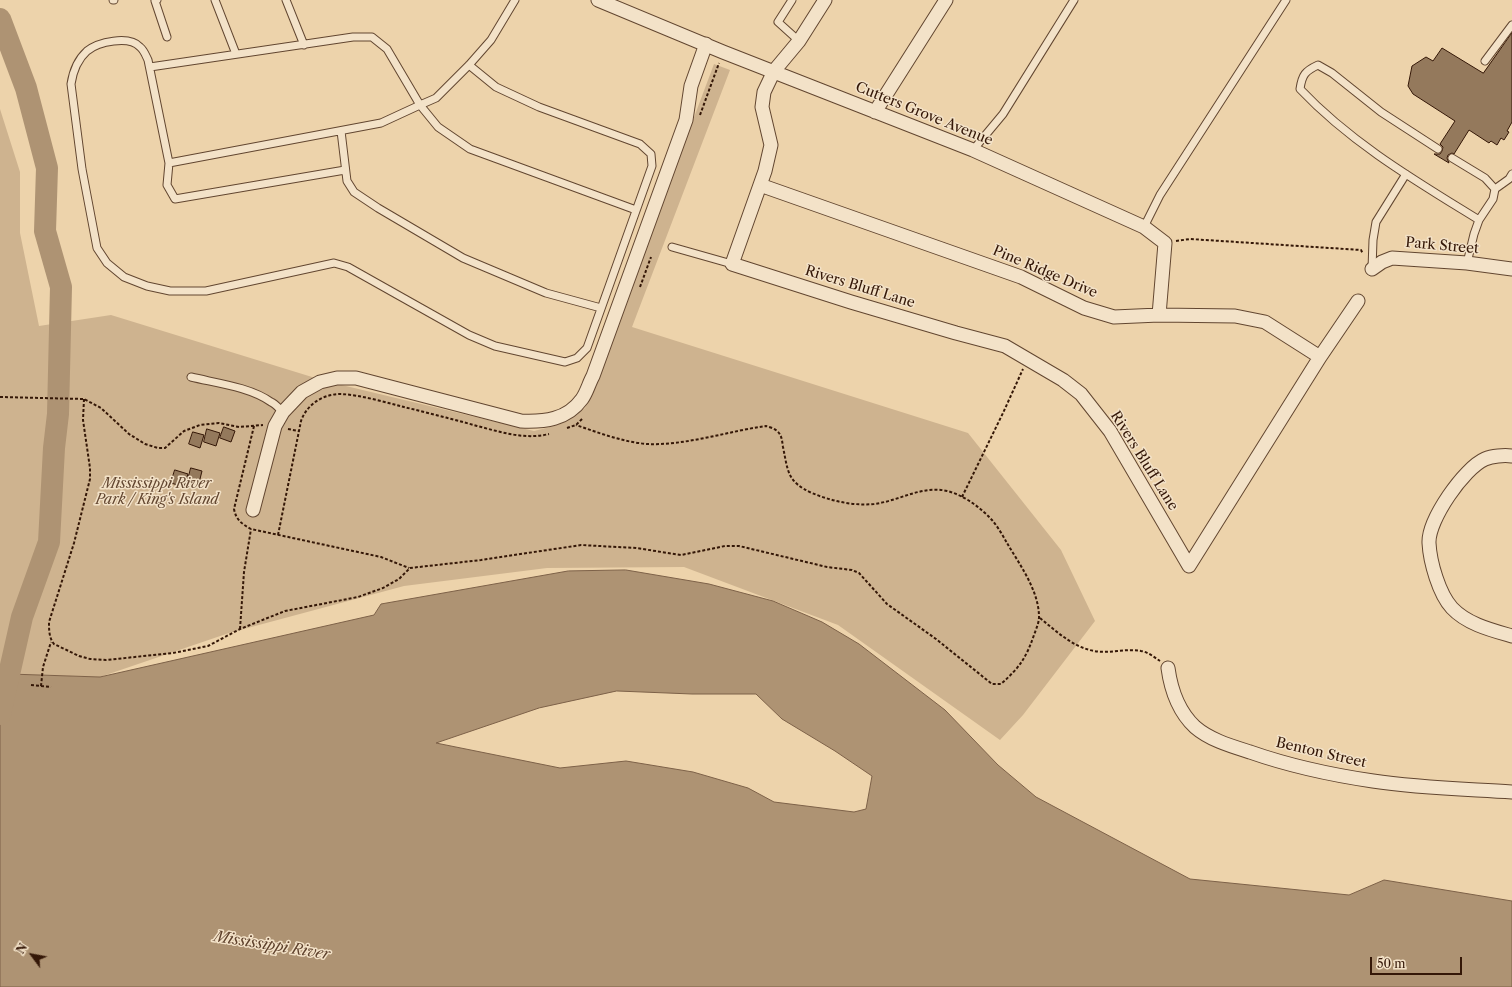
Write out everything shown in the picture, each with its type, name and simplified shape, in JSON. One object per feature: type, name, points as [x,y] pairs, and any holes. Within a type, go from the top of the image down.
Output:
[{"type":"street","name":"Cutters Grove Avenue","points":[[598,0],[973,150],[1144,227],[1165,243]]},
{"type":"street","points":[[732,264],[765,171],[771,145],[762,107],[764,92],[774,71],[799,41],[825,0]]},
{"type":"street","points":[[875,112],[946,0]]},
{"type":"street","points":[[253,510],[275,426],[291,402],[302,392],[320,382],[337,378],[356,378],[521,421],[541,422],[556,418],[571,410],[582,398],[598,362],[686,120],[692,86],[706,44]]},
{"type":"street","name":"Pine Ridge Drive","points":[[760,185],[1021,277],[1084,308],[1114,317],[1159,314],[1235,316],[1265,322],[1320,357]]},
{"type":"street","points":[[1159,314],[1165,243]]},
{"type":"street","name":"Park Street","points":[[1372,269],[1382,262],[1392,258],[1467,263],[1512,269]]},
{"type":"street","name":"Rivers Bluff Lane","points":[[732,264],[851,302],[1005,346],[1063,380],[1080,394],[1105,425],[1188,566],[1320,357],[1358,301]]},
{"type":"street","points":[[1512,456],[1485,459],[1472,467],[1456,484],[1434,521],[1429,542],[1436,582],[1452,608],[1485,629],[1512,636]]},
{"type":"street","name":"Benton Street","points":[[1168,668],[1174,697],[1183,713],[1195,727],[1211,738],[1236,748],[1303,768],[1374,781],[1512,792]]},
{"type":"lane","points":[[157,0],[155,1],[166,37]]},
{"type":"lane","points":[[215,0],[236,54]]},
{"type":"lane","points":[[286,0],[304,45]]},
{"type":"lane","points":[[169,163],[381,123],[436,98],[469,65],[491,40],[515,0]]},
{"type":"lane","points":[[792,0],[778,22],[799,41]]},
{"type":"lane","points":[[973,150],[1004,114],[1074,0]]},
{"type":"lane","points":[[1144,227],[1160,195],[1286,0]]},
{"type":"lane","points":[[1485,61],[1512,25]]},
{"type":"lane","points":[[150,67],[353,37],[372,37],[387,49],[420,105],[438,127],[470,149],[636,210]]},
{"type":"lane","points":[[345,170],[175,199],[167,186],[169,163],[150,67],[148,60],[140,47],[134,42],[120,40],[105,43],[88,50],[79,60],[74,71],[71,84],[82,169],[97,248],[107,263],[124,277],[148,286],[170,290],[206,291],[334,263],[348,266],[469,335],[495,346],[565,362],[577,358],[587,348],[652,166],[651,154],[640,144],[538,107],[496,87],[469,65]]},
{"type":"lane","points":[[1438,149],[1380,112],[1332,73],[1318,65],[1308,70],[1302,78],[1300,88],[1318,108],[1367,147],[1406,174],[1479,220]]},
{"type":"lane","points":[[341,130],[347,181],[354,192],[378,208],[464,258],[546,293],[601,308]]},
{"type":"lane","points":[[1452,158],[1485,178],[1495,189]]},
{"type":"lane","points":[[1372,269],[1372,240],[1376,222],[1406,174]]},
{"type":"lane","points":[[1467,263],[1479,220],[1493,199],[1495,189],[1509,179],[1512,174]]},
{"type":"lane","points":[[672,247],[732,264]]},
{"type":"lane","points":[[191,377],[261,395],[273,402],[283,412]]},
{"type":"path","points":[[1165,243],[1190,239],[1361,250],[1372,269]]},
{"type":"path","points":[[962,497],[1003,413],[1027,359]]},
{"type":"path","points":[[278,534],[293,464],[298,431],[304,413],[314,402],[341,394],[381,401],[515,435],[539,436],[554,432]]},
{"type":"path","points":[[0,397],[84,399],[101,408],[116,424],[137,439],[158,448],[165,448],[184,431],[200,425],[219,423],[239,427],[275,426],[298,431]]},
{"type":"path","points":[[40,686],[43,667],[51,641],[49,622],[74,543],[90,479],[90,468],[83,420],[84,399]]},
{"type":"path","points":[[254,426],[234,509],[238,520],[243,525],[251,529],[381,557],[410,568],[481,560],[581,545],[636,548],[680,555],[726,546],[751,548],[823,566],[852,570],[859,573],[887,604],[936,639],[992,684],[1001,684],[1016,670],[1026,656],[1040,618],[1034,591],[1018,561],[993,521],[975,505],[957,493],[936,489],[922,491],[875,504],[852,504],[826,498],[800,486],[792,479],[788,472],[782,438],[776,430],[766,426],[663,444],[648,444],[615,438],[576,425],[566,429]]},
{"type":"path","points":[[240,629],[244,572],[251,529]]},
{"type":"path","points":[[51,641],[60,648],[79,656],[90,659],[106,660],[173,653],[208,646],[240,629],[285,611],[358,597],[383,588],[399,579],[410,568]]},
{"type":"path","points":[[1040,618],[1067,640],[1081,648],[1096,652],[1141,651],[1152,655],[1168,668]]},
{"type":"path","points":[[31,685],[51,687]]},
{"type":"green space","name":"Mississippi River Park / King's Island","points":[[714,64],[730,70],[632,327],[968,433],[1061,550],[1095,621],[1023,715],[1000,740],[838,625],[684,567],[547,568],[404,586],[229,633],[100,677],[9,674],[0,676],[0,109],[20,172],[20,233],[39,326],[111,315],[325,381],[534,431],[558,425],[585,408]]},
{"type":"water","name":"Mississippi River","points":[[626,570],[709,584],[773,601],[822,622],[859,644],[945,710],[998,765],[1036,797],[1190,879],[1349,895],[1384,880],[1512,901],[1512,987],[0,987],[0,676],[9,674],[100,677],[374,615],[381,604],[568,571]],"holes":[[[617,691],[692,694],[756,694],[782,719],[835,751],[872,776],[866,809],[854,812],[774,802],[748,788],[693,772],[626,761],[560,768],[436,743],[539,708]]]},
{"type":"building","points":[[1512,33],[1512,122],[1507,131],[1509,132],[1504,140],[1501,138],[1497,145],[1491,141],[1489,143],[1469,130],[1454,154],[1452,153],[1448,155],[1447,158],[1449,163],[1434,154],[1440,154],[1442,151],[1443,147],[1440,144],[1455,121],[1413,94],[1408,86],[1412,66],[1426,57],[1433,61],[1442,48],[1483,73]]},
{"type":"building","points":[[224,427],[235,431],[231,442],[220,438]]},
{"type":"building","points":[[207,429],[220,433],[216,446],[204,442]]},
{"type":"building","points":[[193,432],[204,435],[200,448],[189,444]]},
{"type":"building","points":[[191,468],[202,471],[199,483],[188,480]]},
{"type":"building","points":[[175,470],[188,474],[184,487],[171,483]]},
{"type":"waterway","points":[[0,19],[26,88],[47,168],[45,231],[61,287],[58,414],[54,448],[49,542],[22,617],[0,714]]}]
